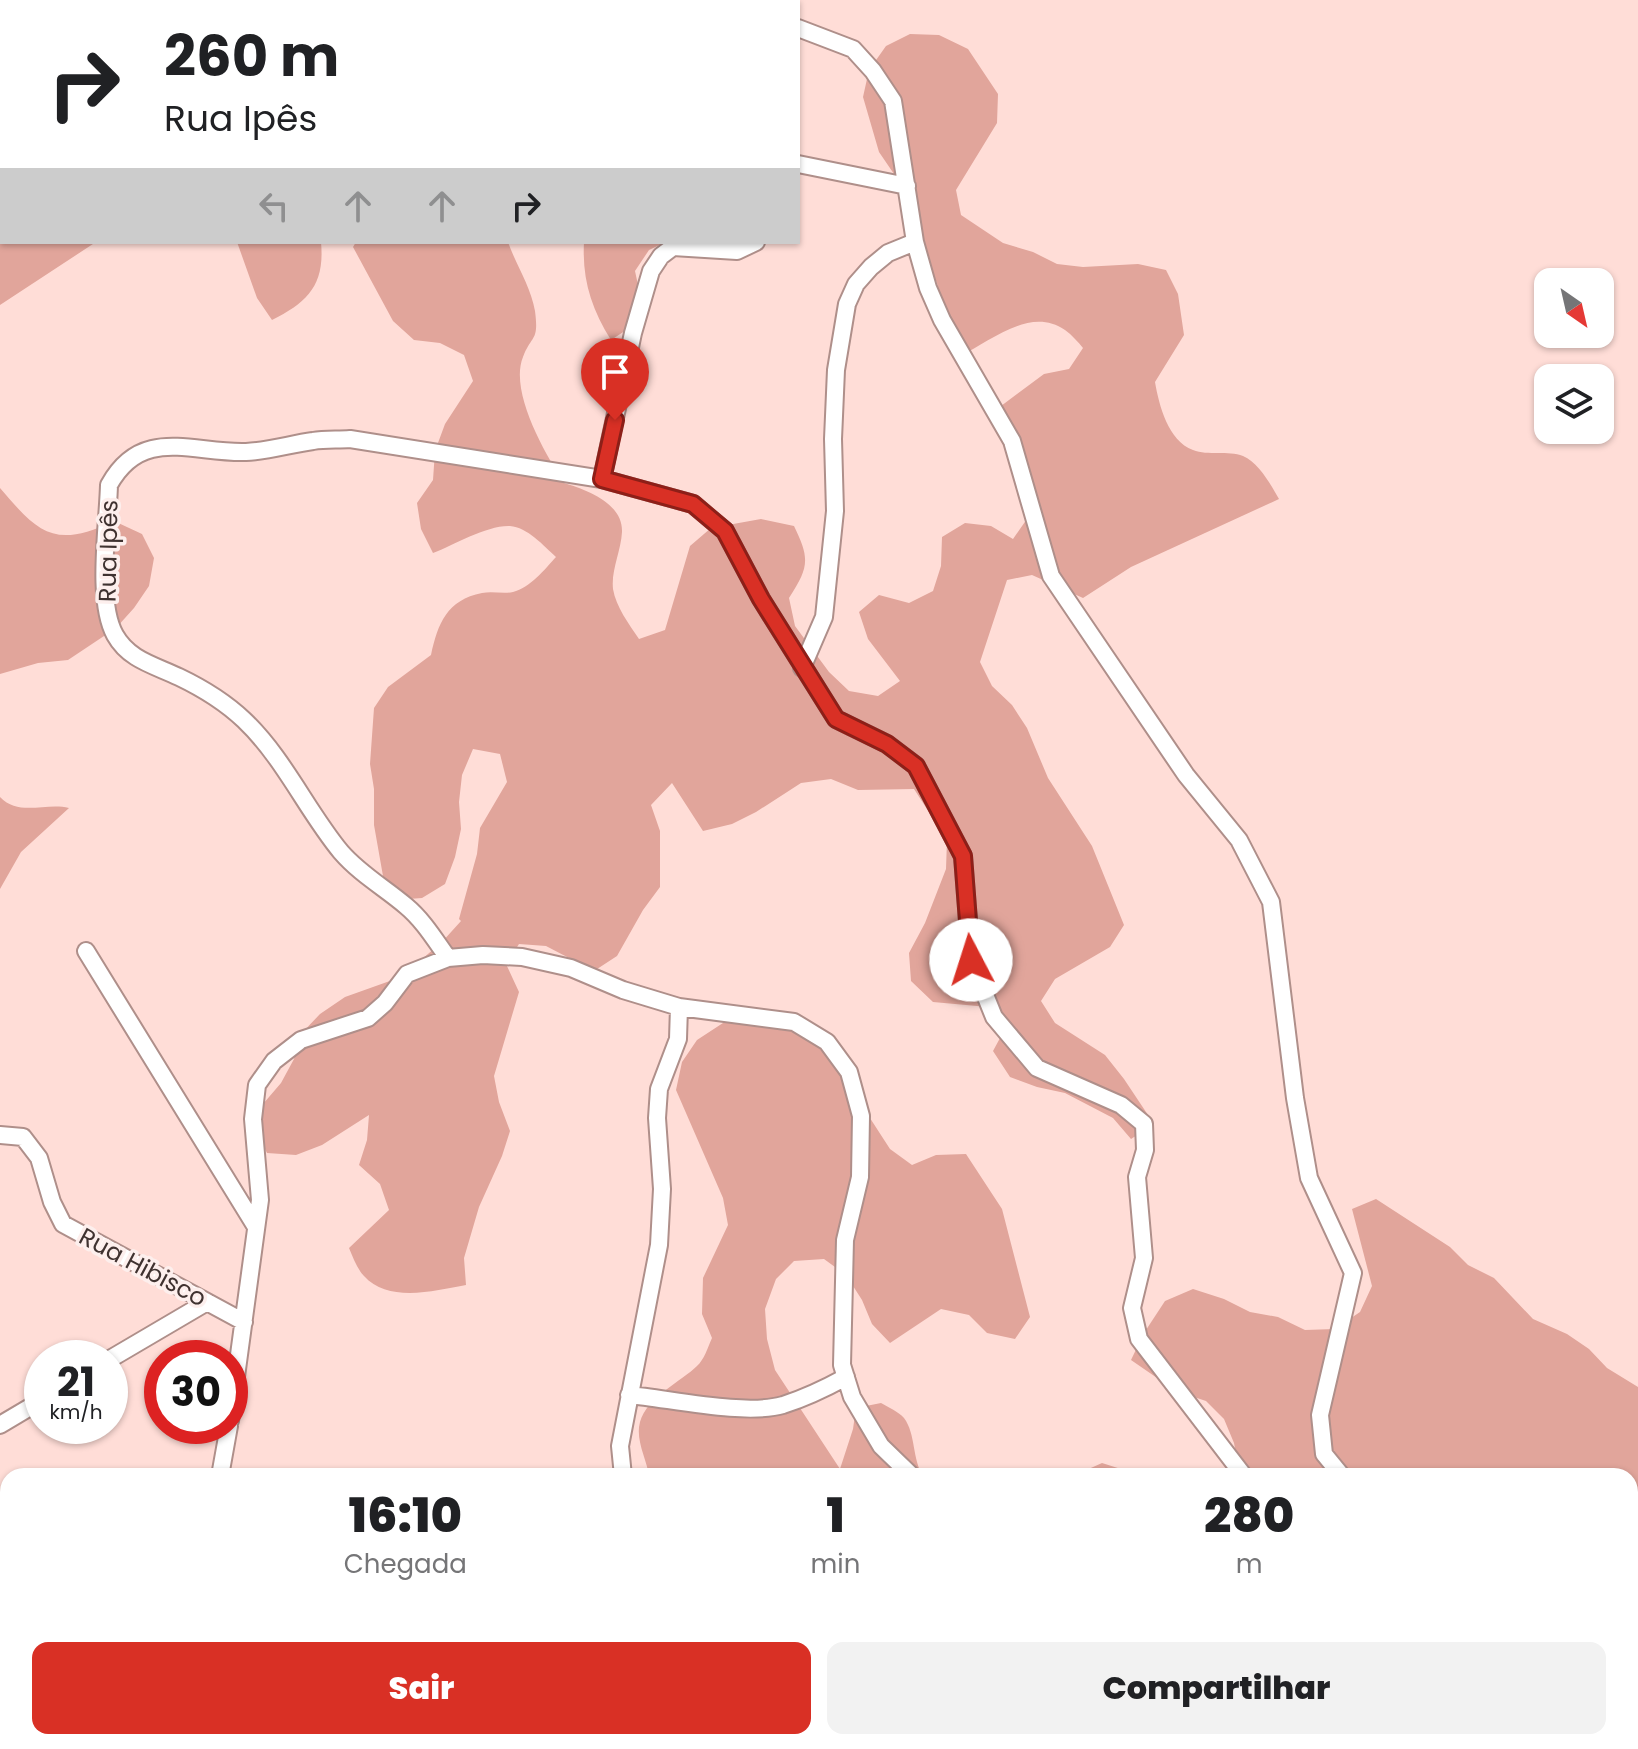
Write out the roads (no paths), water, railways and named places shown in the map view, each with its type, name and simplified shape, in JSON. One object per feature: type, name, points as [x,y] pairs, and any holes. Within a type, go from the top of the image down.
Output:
[{"type":"street","points":[[800,29],[853,49],[873,71],[893,101],[915,242],[928,288],[942,320],[1012,441],[1051,576],[1186,775],[1239,840],[1271,902],[1295,1098],[1309,1178],[1353,1273],[1320,1415],[1324,1454],[1335,1468]]},
{"type":"street","points":[[800,164],[907,186]]},
{"type":"street","points":[[802,668],[824,617],[835,511],[833,439],[836,370],[847,304],[856,284],[871,267],[888,253],[915,242]]},
{"type":"street","points":[[602,479],[633,333],[651,271],[661,256],[673,247],[737,251],[752,244]]},
{"type":"street","name":"Rua Ipês","points":[[448,958],[408,908],[343,855],[280,764],[246,722],[219,700],[193,685],[137,660],[115,636],[105,607],[109,485],[118,468],[134,454],[151,448],[182,446],[246,452],[313,441],[350,439],[602,479],[693,504],[725,531],[761,599],[836,719],[887,744],[916,766],[963,856],[971,960],[994,1017],[1037,1068],[1121,1105],[1144,1124],[1145,1150],[1137,1177],[1144,1258],[1132,1308],[1139,1339],[1238,1468]]},
{"type":"street","points":[[86,951],[256,1227]]},
{"type":"street","points":[[242,1340],[260,1200],[253,1119],[257,1085],[265,1073],[274,1061],[301,1040],[368,1018],[385,1003],[407,974],[448,958],[483,955],[522,957],[571,968],[623,990],[679,1007],[794,1022],[827,1042],[849,1072],[861,1116],[860,1177],[845,1240],[842,1365],[852,1397],[881,1446],[904,1468]]},
{"type":"street","points":[[622,1468],[620,1446],[659,1245],[662,1189],[657,1118],[659,1089],[678,1039],[679,1007]]},
{"type":"street","name":"Rua Hibisco","points":[[0,1135],[23,1137],[39,1158],[52,1202],[63,1224],[244,1322]]},
{"type":"street","points":[[128,1348],[207,1302]]},
{"type":"street","points":[[629,1395],[744,1409],[781,1406],[846,1377]]},
{"type":"street","points":[[0,1425],[24,1411]]},
{"type":"street","points":[[222,1468],[226,1444]]}]
